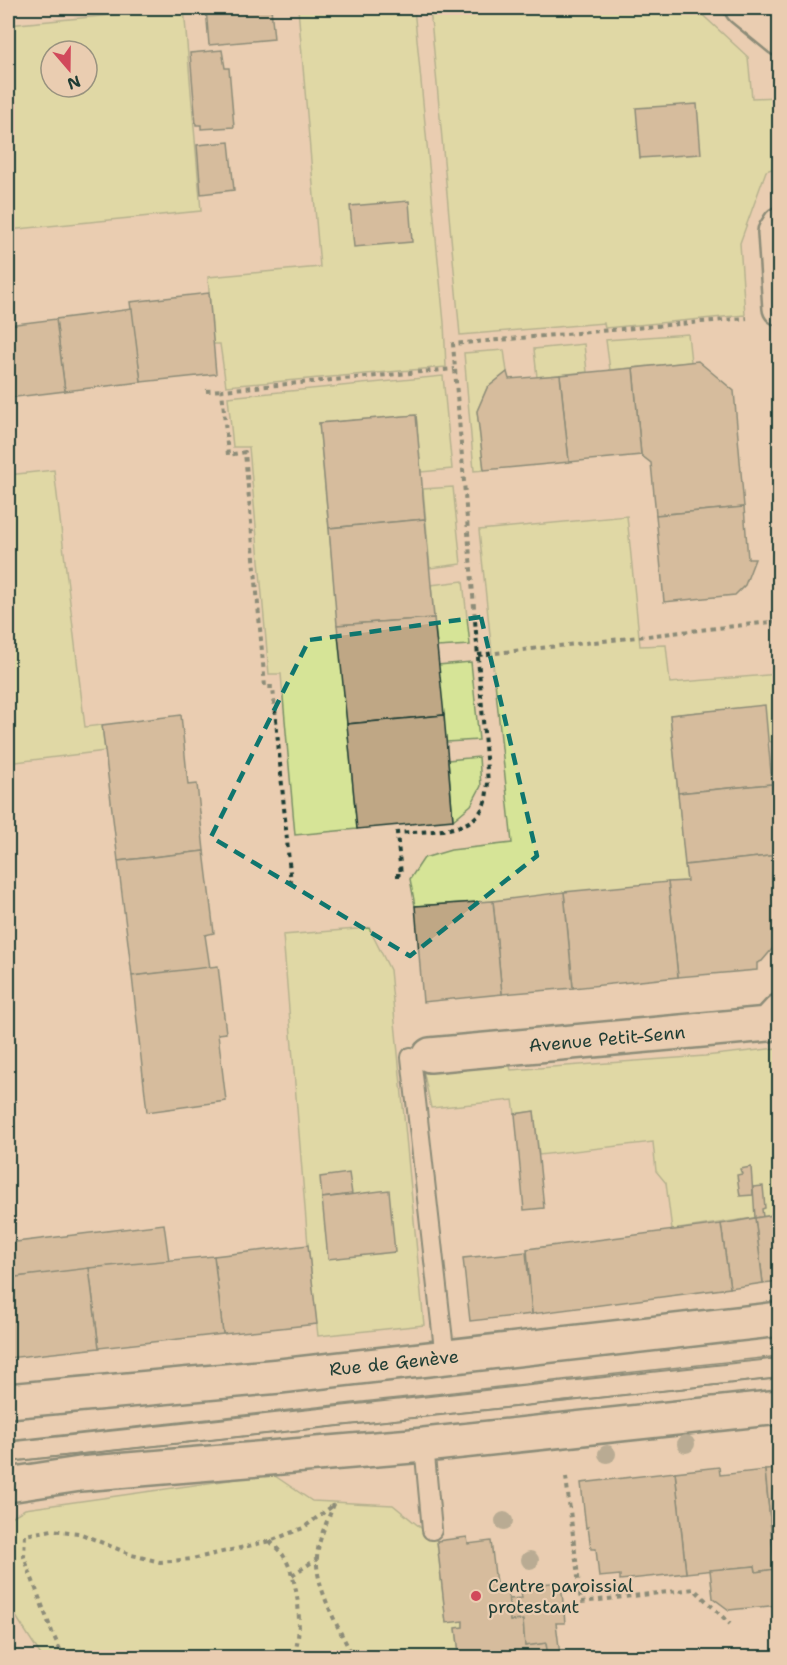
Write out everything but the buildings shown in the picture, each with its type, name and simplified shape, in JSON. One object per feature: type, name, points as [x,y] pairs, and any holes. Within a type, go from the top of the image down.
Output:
[{"type":"main road","points":[[742,8],[780,39]]},
{"type":"main road","points":[[768,313],[775,232],[780,225]]},
{"type":"main road","name":"Avenue Petit-Senn","points":[[421,1056],[768,1024],[780,1011]]},
{"type":"main road","name":"Rue de Genève","points":[[8,1401],[268,1377],[780,1319]]},
{"type":"main road","points":[[8,1485],[80,1474],[424,1445],[780,1407]]},
{"type":"lane","points":[[421,1056],[445,1358]]},
{"type":"lane","points":[[8,1452],[780,1368]]},
{"type":"lane","points":[[424,1445],[432,1530]]},
{"type":"path","points":[[396,875],[401,874],[398,833],[458,828],[474,819],[485,804],[488,783],[453,344],[768,313]]},
{"type":"path","points":[[206,391],[454,369]]},
{"type":"path","points":[[222,390],[228,455],[245,452],[265,687],[273,687],[291,884]]},
{"type":"path","points":[[478,655],[780,621]]},
{"type":"path","points":[[566,1477],[581,1602],[694,1589],[730,1624]]},
{"type":"path","points":[[64,1658],[24,1557],[25,1535],[52,1530],[79,1533],[132,1555],[160,1562],[192,1559],[270,1541],[303,1528],[335,1504],[321,1538],[317,1559],[322,1589],[354,1658]]},
{"type":"path","points":[[270,1541],[283,1555],[292,1575],[298,1606],[299,1632],[293,1658]]},
{"type":"path","points":[[292,1575],[317,1559]]},
{"type":"highlighted area","points":[[481,617],[537,856],[410,956],[211,837],[309,640]]},
{"type":"green space","points":[[184,8],[201,211],[8,230],[8,25]]},
{"type":"green space","points":[[298,8],[414,8],[444,323],[446,367],[226,386],[220,344],[213,344],[208,277],[320,267]]},
{"type":"green space","points":[[430,8],[695,8],[748,57],[752,98],[777,97],[780,166],[766,171],[740,243],[745,315],[605,328],[604,323],[460,335]]},
{"type":"green space","points":[[688,334],[691,362],[610,370],[606,340]]},
{"type":"green space","points":[[584,344],[587,372],[537,377],[534,349]]},
{"type":"green space","points":[[504,350],[507,372],[487,388],[477,411],[484,470],[474,471],[464,353]]},
{"type":"green space","points":[[443,376],[452,469],[421,472],[416,415],[319,423],[357,829],[295,835],[281,674],[269,674],[249,447],[233,447],[228,397]]},
{"type":"green space","points":[[54,470],[85,727],[102,725],[105,751],[8,763],[8,475]]},
{"type":"green space","points":[[453,487],[461,564],[430,568],[423,489]]},
{"type":"green space","points":[[627,516],[640,646],[666,645],[670,683],[779,674],[779,741],[768,742],[764,706],[670,715],[687,881],[493,901],[415,906],[410,879],[424,858],[451,850],[512,843],[479,530]]},
{"type":"green space","points":[[463,581],[470,645],[437,647],[431,585]]},
{"type":"green space","points":[[471,662],[479,740],[446,742],[438,665]]},
{"type":"green space","points":[[479,757],[481,786],[471,805],[453,820],[448,760]]},
{"type":"green space","points":[[369,928],[390,970],[424,1325],[318,1336],[308,1245],[283,935]]},
{"type":"green space","points":[[776,1037],[779,1037],[779,1149],[774,1150],[779,1214],[672,1230],[666,1183],[656,1171],[653,1142],[539,1155],[534,1111],[515,1114],[513,1100],[431,1108],[423,1069],[509,1062],[511,1070],[705,1056],[777,1048]]},
{"type":"green space","points":[[272,1474],[312,1501],[393,1505],[437,1541],[446,1622],[463,1621],[463,1627],[456,1629],[459,1653],[449,1657],[42,1657],[8,1604],[8,1519],[25,1509]]},
{"type":"tram line","points":[[8,1441],[780,1356]]},
{"type":"tram line","points":[[8,1462],[780,1378]]},
{"type":"place","name":"Centre paroissial protestant","points":[[476,1596]]}]
